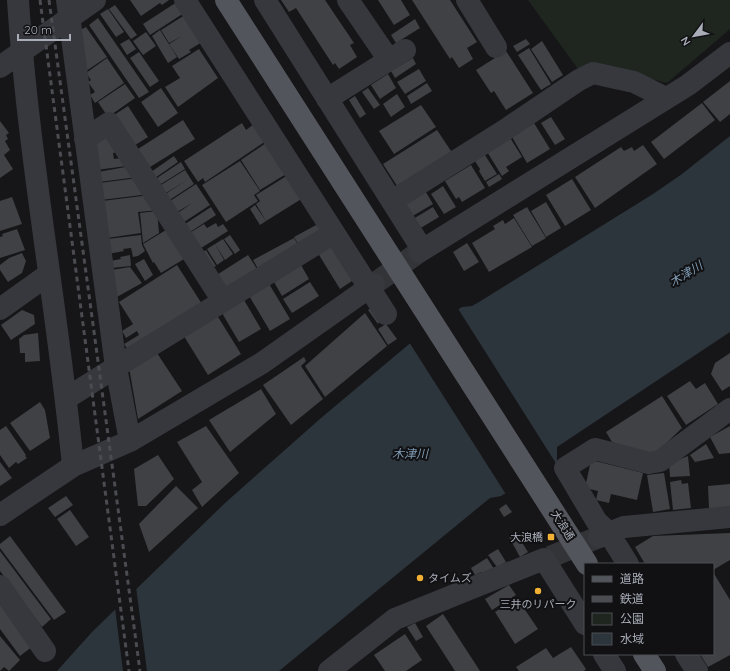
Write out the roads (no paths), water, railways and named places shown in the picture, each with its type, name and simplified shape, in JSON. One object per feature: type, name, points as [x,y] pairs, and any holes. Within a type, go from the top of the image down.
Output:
[{"type":"main road","name":"大浪通","points":[[226,0],[586,563]]},
{"type":"main road","points":[[645,655],[655,671]]},
{"type":"street","points":[[18,0],[21,52],[49,274],[67,398],[74,466]]},
{"type":"street","points":[[0,67],[21,52],[68,9],[95,0]]},
{"type":"street","points":[[185,0],[334,233],[372,286],[386,314]]},
{"type":"street","points":[[266,0],[392,201],[421,251],[688,85],[730,53]]},
{"type":"street","points":[[327,99],[397,55],[348,0]]},
{"type":"street","points":[[468,0],[496,47]]},
{"type":"street","points":[[68,9],[116,366],[130,441]]},
{"type":"street","points":[[392,201],[505,130],[579,80],[593,74],[634,82],[660,95],[664,100]]},
{"type":"street","points":[[85,139],[109,123],[223,301]]},
{"type":"street","points":[[67,398],[116,366],[334,233]]},
{"type":"street","points":[[0,309],[49,274]]},
{"type":"street","points":[[0,515],[74,466],[130,441],[262,363],[372,286]]},
{"type":"street","points":[[627,563],[603,534],[564,468],[595,449],[649,463],[660,461],[730,409]]},
{"type":"street","points":[[603,534],[624,527],[730,517]]},
{"type":"street","points":[[329,671],[395,619],[547,558],[584,622]]},
{"type":"street","points":[[0,586],[45,651]]},
{"type":"street","points":[[605,655],[614,671]]},
{"type":"street","points":[[687,655],[697,671]]},
{"type":"water","name":"木津川","points":[[730,136],[730,332],[557,447],[557,462],[501,496],[490,498],[279,671],[57,671],[92,632],[225,503],[321,418],[433,324],[462,307],[472,306],[479,302],[653,194],[682,174]]},
{"type":"tunnel","points":[[374,284],[419,252]]},
{"type":"tunnel","points":[[550,557],[599,537]]},
{"type":"railway","points":[[40,0],[129,671]]},
{"type":"railway","points":[[49,0],[140,671]]},
{"type":"place","name":"大浪橋","points":[[551,537]]},
{"type":"place","name":"タイムズ","points":[[420,578]]},
{"type":"place","name":"三井のリパーク","points":[[538,591]]}]
